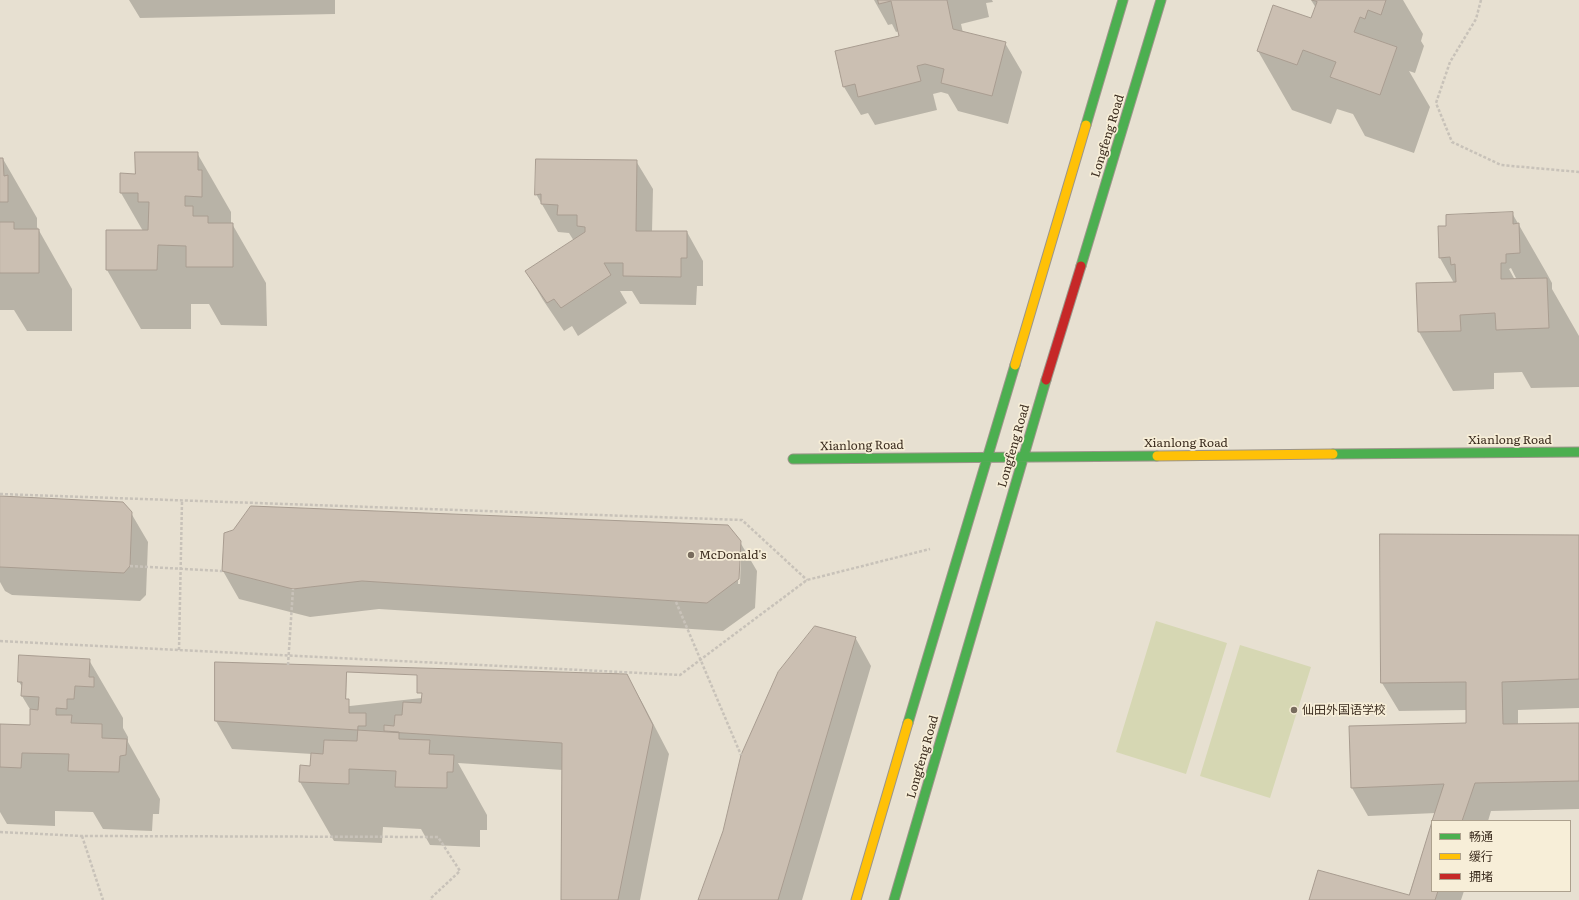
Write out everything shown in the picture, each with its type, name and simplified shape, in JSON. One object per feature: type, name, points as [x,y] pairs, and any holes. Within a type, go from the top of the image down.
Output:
[{"type":"street","name":"Longfeng Road","points":[[856,900],[1123,0]]},
{"type":"street","name":"Longfeng Road","points":[[894,900],[1024,456],[1162,0]]},
{"type":"street","name":"Xianlong Road","points":[[793,459],[1579,452]]},
{"type":"path","points":[[1481,0],[1476,19],[1450,62],[1436,103],[1452,142],[1500,165],[1579,172]]},
{"type":"path","points":[[0,494],[742,520],[807,580]]},
{"type":"path","points":[[179,650],[182,500]]},
{"type":"path","points":[[0,641],[680,675],[807,580],[962,541]]},
{"type":"path","points":[[130,566],[222,571]]},
{"type":"path","points":[[288,665],[293,589]]},
{"type":"path","points":[[676,602],[741,755]]},
{"type":"path","points":[[0,832],[82,836],[438,837],[460,871],[431,898],[431,900]]},
{"type":"path","points":[[82,836],[103,900]]},
{"type":"green space","points":[[1156,621],[1227,643],[1186,774],[1116,752]]},
{"type":"green space","points":[[1240,645],[1311,667],[1270,798],[1200,776]]},
{"type":"building","points":[[878,0],[947,0],[953,29],[1006,42],[992,96],[941,83],[944,69],[925,64],[917,66],[921,81],[858,97],[855,84],[843,87],[835,51],[899,36],[891,1],[879,4]]},
{"type":"building","points":[[1312,0],[1386,0],[1381,15],[1368,10],[1365,19],[1360,17],[1354,32],[1397,47],[1380,95],[1330,77],[1336,62],[1303,50],[1297,65],[1257,51],[1273,5],[1311,18],[1317,2]]},
{"type":"building","points":[[135,152],[198,152],[198,170],[202,170],[202,197],[185,196],[185,206],[193,206],[193,216],[208,216],[208,223],[233,223],[233,267],[186,267],[186,246],[158,245],[157,270],[106,270],[106,230],[148,230],[149,202],[138,202],[138,193],[120,193],[120,173],[135,174]]},
{"type":"building","points":[[0,158],[3,158],[4,176],[8,175],[8,202],[0,202]]},
{"type":"building","points":[[536,159],[637,160],[636,231],[687,231],[687,258],[681,258],[681,277],[623,276],[623,263],[604,263],[611,275],[561,308],[554,299],[547,303],[525,271],[585,232],[585,227],[577,226],[577,215],[557,215],[558,205],[541,204],[541,194],[535,195]]},
{"type":"building","points":[[1513,212],[1513,224],[1519,223],[1520,253],[1506,254],[1506,263],[1501,263],[1501,279],[1547,278],[1549,328],[1496,330],[1495,313],[1460,315],[1461,331],[1418,332],[1416,283],[1456,282],[1455,264],[1451,265],[1450,257],[1439,258],[1438,226],[1446,226],[1446,215]]},
{"type":"building","points":[[0,222],[14,222],[14,229],[39,229],[39,273],[0,273]]},
{"type":"building","points":[[0,496],[123,502],[132,512],[130,566],[124,573],[0,567]]},
{"type":"building","points":[[251,506],[728,525],[741,541],[739,579],[707,603],[362,581],[293,589],[222,571],[224,533],[233,530]]},
{"type":"building","points":[[1380,534],[1579,535],[1579,679],[1502,682],[1503,724],[1579,723],[1579,781],[1475,783],[1462,820],[1432,820],[1444,784],[1351,788],[1349,726],[1466,723],[1466,682],[1381,683]]},
{"type":"building","points":[[815,626],[856,637],[778,900],[698,900],[723,831],[741,755],[778,672]]},
{"type":"building","points":[[19,655],[90,659],[89,677],[94,677],[94,687],[75,686],[74,699],[67,699],[67,709],[56,708],[56,715],[72,715],[71,723],[102,724],[102,738],[127,739],[126,755],[120,756],[119,772],[68,771],[69,754],[22,753],[21,768],[0,767],[0,724],[30,725],[30,709],[38,710],[39,697],[21,696],[22,682],[18,682]]},
{"type":"building","points":[[215,662],[627,674],[653,725],[618,900],[561,900],[562,743],[215,721]]},
{"type":"building","points":[[347,672],[417,675],[417,693],[422,693],[421,703],[403,702],[402,715],[395,715],[394,726],[384,725],[384,731],[399,732],[399,739],[430,740],[429,754],[454,755],[453,772],[447,772],[447,788],[395,787],[396,771],[349,769],[349,784],[299,782],[300,765],[310,766],[311,753],[323,754],[324,740],[357,741],[358,726],[366,726],[366,713],[349,713],[349,699],[346,699]]},
{"type":"building","points":[[1431,825],[1431,892],[1438,892],[1435,900],[1309,900],[1318,870],[1409,895]]},
{"type":"traffic: fast","points":[[1086,125],[1123,0]]},
{"type":"traffic: fast","points":[[1081,266],[1161,0]]},
{"type":"traffic: fast","points":[[908,723],[1015,365]]},
{"type":"traffic: fast","points":[[894,900],[1046,380]]},
{"type":"traffic: fast","points":[[1333,454],[1579,452]]},
{"type":"traffic: fast","points":[[793,459],[1157,456]]},
{"type":"traffic: slow","points":[[1015,365],[1086,125]]},
{"type":"traffic: slow","points":[[1157,456],[1333,454]]},
{"type":"traffic: slow","points":[[856,900],[908,723]]},
{"type":"traffic: jam","points":[[1046,380],[1081,266]]},
{"type":"place","name":"McDonald's","points":[[691,555]]},
{"type":"place","name":"仙田外国语学校","points":[[1294,710]]}]
